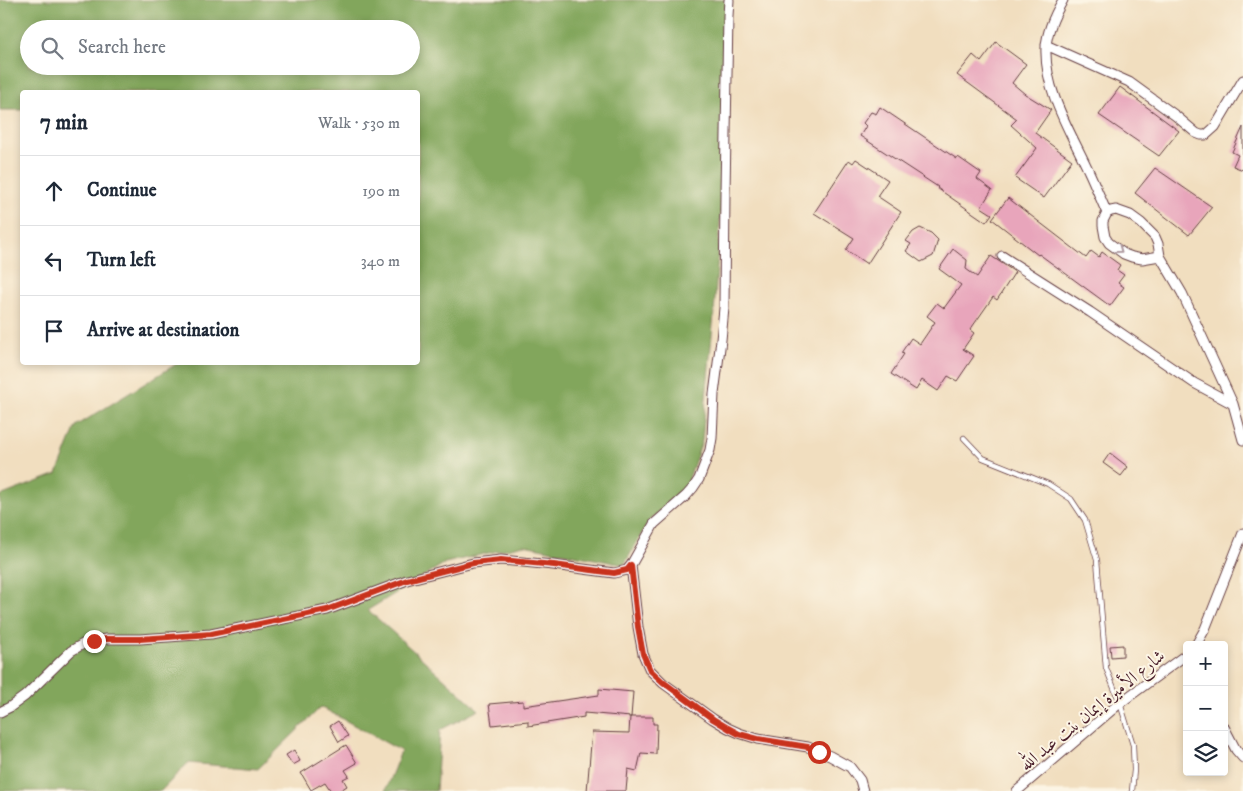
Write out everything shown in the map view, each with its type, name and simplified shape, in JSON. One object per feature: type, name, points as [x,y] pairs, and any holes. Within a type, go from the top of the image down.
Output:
[{"type":"street","points":[[0,712],[25,696],[71,651],[83,644],[94,641],[211,634],[327,610],[407,580],[473,563],[501,560],[614,573],[627,570],[654,524],[686,496],[696,483],[710,450],[714,394],[722,340],[724,308],[729,0]]},
{"type":"street","points":[[1063,0],[1050,28],[1046,45],[1046,61],[1051,85],[1061,114],[1091,175],[1107,213]]},
{"type":"street","points":[[1046,45],[1129,82],[1201,135],[1209,133],[1215,127],[1243,80]]},
{"type":"street","points":[[1160,256],[1142,259],[1132,257],[1124,254],[1109,243],[1105,237],[1103,226],[1107,213],[1111,211],[1130,215],[1155,237],[1160,256],[1182,293],[1233,404],[1243,440]]},
{"type":"street","points":[[1002,256],[1090,312],[1194,383],[1233,404]]},
{"type":"street","points":[[1198,641],[1211,616],[1243,533]]},
{"type":"street","points":[[631,565],[638,627],[643,654],[650,670],[713,719],[739,734],[808,747],[830,756],[850,768],[860,780],[863,791]]},
{"type":"street","name":"شارع الأميرة إيمان بنت عبد الله","points":[[1017,791],[1120,703],[1183,657]]},
{"type":"street","points":[[1226,731],[1236,750],[1243,758]]},
{"type":"lane","points":[[964,438],[983,458],[1048,484],[1071,499],[1084,520],[1097,560],[1106,668],[1120,703],[1133,745],[1134,770],[1132,791]]},
{"type":"green space","points":[[0,0],[727,0],[723,177],[714,314],[702,441],[685,490],[650,520],[624,565],[524,545],[445,563],[368,610],[479,710],[440,730],[436,791],[385,791],[401,751],[321,707],[258,769],[188,763],[161,791],[0,791],[0,496],[57,474],[76,426],[175,365],[420,365],[420,90],[20,90],[20,110],[0,110]]},
{"type":"building","points":[[996,42],[1026,64],[1012,83],[1025,94],[1051,110],[1035,133],[1072,160],[1044,198],[1015,178],[1037,148],[1011,125],[1017,119],[957,75],[973,55],[981,62]]},
{"type":"building","points":[[1120,87],[1179,131],[1159,156],[1099,115]]},
{"type":"building","points":[[880,107],[981,173],[977,179],[992,190],[981,207],[992,214],[986,222],[938,187],[860,136],[866,126],[863,123],[871,112],[876,114]]},
{"type":"building","points":[[1243,127],[1243,170],[1233,166],[1238,155],[1232,152]]},
{"type":"building","points":[[856,159],[888,180],[877,196],[901,212],[867,264],[846,250],[854,238],[814,213],[849,160],[853,163]]},
{"type":"building","points":[[1155,168],[1212,207],[1189,235],[1135,193]]},
{"type":"building","points":[[1008,198],[1086,258],[1091,251],[1099,257],[1102,252],[1120,265],[1117,270],[1124,275],[1118,283],[1124,287],[1110,306],[1038,255],[992,219]]},
{"type":"building","points":[[920,228],[931,233],[938,240],[933,256],[921,262],[906,251],[911,244],[906,241],[913,232]]},
{"type":"building","points":[[953,249],[967,260],[966,269],[977,277],[991,256],[1015,272],[997,300],[993,297],[970,330],[974,333],[963,349],[974,356],[957,381],[948,376],[938,391],[922,380],[916,390],[891,374],[904,354],[901,353],[911,338],[920,344],[935,322],[927,316],[937,303],[944,308],[961,285],[939,269]]},
{"type":"building","points":[[1110,453],[1128,467],[1121,476],[1103,463]]},
{"type":"building","points":[[1123,645],[1123,656],[1111,657],[1110,646]]},
{"type":"building","points":[[599,689],[633,692],[631,717],[584,713],[584,717],[528,726],[528,721],[492,725],[489,704],[523,701],[523,706],[599,695]]},
{"type":"building","points":[[630,717],[653,717],[653,724],[657,724],[656,754],[641,753],[637,771],[628,769],[626,791],[587,791],[592,732],[629,733]]},
{"type":"building","points":[[338,721],[348,736],[339,742],[330,726]]},
{"type":"building","points":[[346,745],[357,763],[345,770],[349,776],[343,779],[347,786],[339,791],[331,791],[325,782],[311,790],[301,773]]},
{"type":"building","points":[[294,750],[300,761],[293,765],[286,755]]},
{"type":"route","points":[[94,641],[211,634],[327,610],[407,580],[473,563],[501,560],[614,573],[627,570],[631,565],[638,627],[643,654],[650,670],[713,719],[739,734],[808,747],[819,752]]}]
